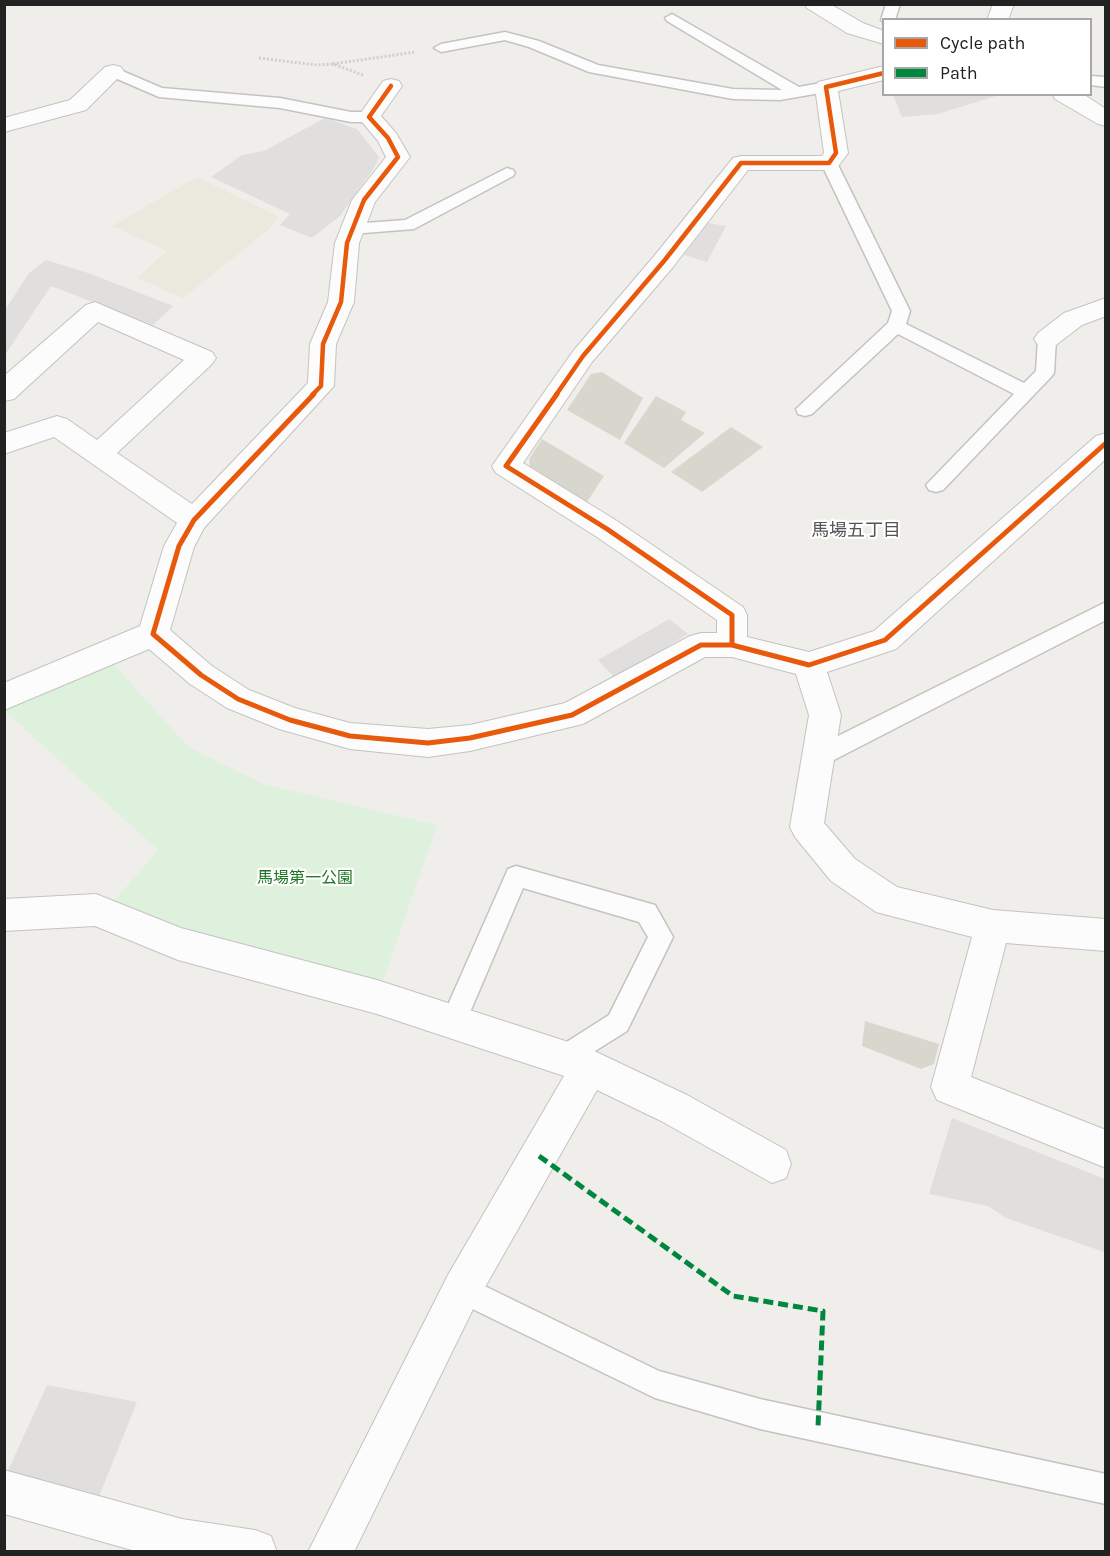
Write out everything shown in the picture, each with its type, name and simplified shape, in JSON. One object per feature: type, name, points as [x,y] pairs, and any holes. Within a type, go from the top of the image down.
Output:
[{"type":"street","points":[[814,4],[855,28],[882,31]]},
{"type":"street","points":[[998,18],[1004,4]]},
{"type":"street","points":[[4,124],[78,105],[113,72]]},
{"type":"street","points":[[732,645],[732,615],[607,529],[506,466],[583,356],[664,261],[741,163],[829,163],[836,153],[826,87],[882,74]]},
{"type":"street","points":[[153,634],[179,546],[194,520],[321,386],[323,344],[340,302],[346,243],[364,200],[398,157],[388,138],[369,117],[391,86]]},
{"type":"street","points":[[1068,96],[1106,120]]},
{"type":"street","points":[[1047,339],[1073,319],[1106,306]]},
{"type":"street","points":[[4,392],[95,311],[203,358],[98,455]]},
{"type":"street","points":[[4,444],[57,426],[194,520]]},
{"type":"street","points":[[153,634],[201,675],[238,699],[290,720],[350,736],[428,743],[470,738],[572,715],[702,645],[732,645],[809,664],[885,640],[1106,442]]},
{"type":"street","points":[[4,697],[153,634]]},
{"type":"street","points":[[809,664],[825,715],[807,827],[843,870],[888,901],[993,926],[1106,935]]},
{"type":"street","points":[[4,915],[96,910],[178,944],[376,998],[576,1063],[674,1108],[772,1164]]},
{"type":"street","points":[[993,926],[950,1087],[1106,1149]]},
{"type":"street","points":[[330,1551],[576,1063]]},
{"type":"street","points":[[4,1492],[182,1541],[255,1551]]},
{"type":"lane","points":[[672,18],[796,92]]},
{"type":"lane","points":[[441,48],[505,36],[534,44],[594,69],[733,94],[780,95],[826,87]]},
{"type":"lane","points":[[113,72],[159,92],[220,96],[351,117],[369,117]]},
{"type":"lane","points":[[805,409],[896,326],[901,311],[829,163]]},
{"type":"lane","points":[[352,230],[408,225],[507,173]]},
{"type":"lane","points":[[896,326],[1026,392]]},
{"type":"lane","points":[[936,485],[1045,373],[1047,339]]},
{"type":"lane","points":[[820,756],[1106,610]]},
{"type":"lane","points":[[453,1023],[516,876],[647,913],[661,937],[618,1023],[576,1063]]},
{"type":"lane","points":[[462,1289],[655,1384],[760,1414],[1106,1490]]},
{"type":"path","points":[[259,58],[316,65],[333,64]]},
{"type":"shaded area","points":[[893,96],[996,96],[938,114],[902,117]]},
{"type":"shaded area","points":[[325,118],[357,129],[379,157],[374,168],[340,216],[312,238],[280,225],[290,214],[211,177],[242,155],[264,151]]},
{"type":"shaded area","points":[[197,177],[278,216],[269,229],[183,298],[137,278],[167,251],[112,226]]},
{"type":"shaded area","points":[[708,223],[726,226],[707,262],[684,255]]},
{"type":"shaded area","points":[[46,260],[91,274],[173,306],[153,325],[51,286],[5,355],[5,310],[29,273]]},
{"type":"shaded area","points":[[602,372],[643,398],[620,440],[567,410],[591,374]]},
{"type":"shaded area","points":[[656,396],[686,412],[681,420],[705,433],[664,468],[624,443]]},
{"type":"shaded area","points":[[731,427],[763,447],[702,492],[671,472]]},
{"type":"shaded area","points":[[542,439],[604,476],[585,505],[530,468],[529,459]]},
{"type":"shaded area","points":[[669,619],[688,634],[615,678],[598,660]]},
{"type":"shaded area","points":[[865,1021],[939,1044],[934,1064],[921,1069],[862,1046]]},
{"type":"shaded area","points":[[952,1118],[1105,1179],[1104,1252],[1006,1218],[988,1206],[929,1194]]},
{"type":"shaded area","points":[[47,1385],[137,1402],[98,1499],[6,1475]]},
{"type":"green space","name":"馬場第一公園","points":[[105,654],[188,747],[263,784],[437,825],[383,981],[164,927],[115,900],[158,850],[5,711],[4,697]]},
{"type":"marked path","points":[[539,1156],[733,1296],[823,1311],[818,1427]]},
{"type":"cycle path","points":[[732,645],[732,615],[607,529],[506,466],[583,356],[664,261],[741,163],[829,163],[836,153],[826,87],[882,73]]},
{"type":"cycle path","points":[[391,86],[369,117],[388,138],[398,157],[364,200],[347,243],[341,302],[323,344],[321,386],[194,520],[179,546],[153,634],[201,675],[238,699],[290,720],[350,736],[428,743],[470,738],[572,715],[701,645],[732,645],[809,665],[885,640],[1106,443]]},
{"type":"district","name":"馬場五丁目","points":[[856,531]]}]
